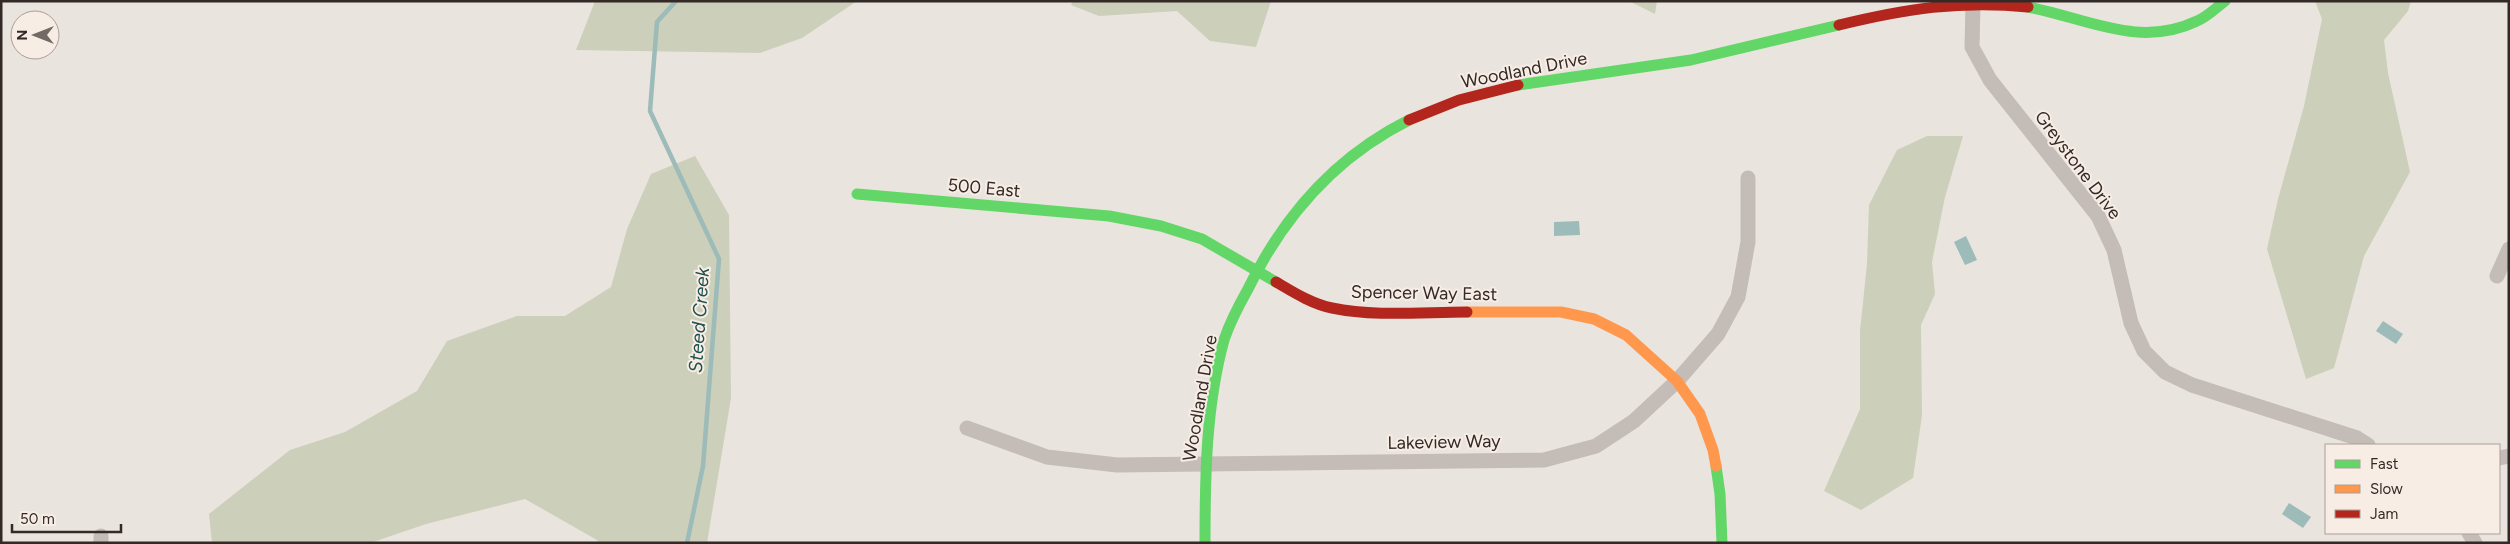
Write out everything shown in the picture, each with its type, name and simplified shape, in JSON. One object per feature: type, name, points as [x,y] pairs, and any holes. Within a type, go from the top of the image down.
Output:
[{"type":"street","name":"Woodland Drive","points":[[1205,543],[1205,464],[1211,410],[1225,339],[1255,270],[1281,228],[1317,185],[1362,145],[1411,118],[1459,100],[1513,86],[1689,61],[1928,4],[2016,5],[2138,34],[2161,35],[2176,32],[2201,21],[2225,1]]},
{"type":"street","name":"Greystone Drive","points":[[1973,4],[1972,47],[1990,80],[2098,216],[2114,250],[2131,323],[2144,351],[2166,372],[2192,385],[2357,438],[2366,444]]},
{"type":"street","name":"Lakeview Way","points":[[967,428],[1047,457],[1117,465],[1544,460],[1596,446],[1634,420],[1677,381],[1718,334],[1738,297],[1748,242],[1748,178]]},
{"type":"street","name":"500 East","points":[[857,194],[1109,216]]},
{"type":"street","name":"Spencer Way East","points":[[1109,216],[1161,226],[1202,239],[1302,297],[1331,308],[1366,312],[1561,312],[1594,319],[1626,335],[1677,381],[1700,414],[1713,450],[1720,494],[1722,543]]},
{"type":"street","points":[[2496,276],[2509,249]]},
{"type":"green space","points":[[595,1],[857,1],[802,38],[760,53],[576,50]]},
{"type":"green space","points":[[1073,1],[1271,1],[1256,47],[1210,41],[1177,11],[1099,16],[1071,5]]},
{"type":"green space","points":[[1629,1],[1657,1],[1655,14]]},
{"type":"green space","points":[[2315,1],[2411,1],[2408,11],[2384,40],[2388,73],[2410,172],[2364,256],[2334,368],[2306,379],[2267,249],[2278,199],[2304,106],[2322,19]]},
{"type":"green space","points":[[1927,136],[1963,136],[1945,197],[1932,262],[1935,294],[1921,325],[1922,415],[1913,478],[1861,510],[1824,491],[1860,409],[1860,331],[1867,264],[1869,205],[1897,150]]},
{"type":"green space","points":[[695,156],[729,215],[731,398],[707,543],[599,543],[597,540],[525,499],[426,524],[370,543],[212,543],[209,514],[290,450],[345,432],[417,391],[447,341],[517,316],[565,316],[611,287],[627,229],[651,174]]},
{"type":"water","points":[[1579,221],[1580,235],[1554,236],[1554,222]]},
{"type":"water","points":[[1966,236],[1977,260],[1965,265],[1954,242]]},
{"type":"water","points":[[2383,321],[2403,334],[2396,344],[2376,331]]},
{"type":"water","points":[[2289,503],[2311,517],[2303,528],[2282,514]]},
{"type":"waterway","name":"Steed Creek","points":[[676,1],[657,22],[650,111],[719,259],[703,466],[687,543]]},
{"type":"traffic: fast","points":[[2028,7],[2113,29],[2154,32],[2176,29],[2197,21],[2208,15],[2225,1]]},
{"type":"traffic: fast","points":[[1518,85],[1691,60],[1839,25]]},
{"type":"traffic: fast","points":[[1205,543],[1206,466],[1213,390],[1224,340],[1235,314],[1262,262],[1278,237],[1314,191],[1335,170],[1358,152],[1382,135],[1409,120]]},
{"type":"traffic: fast","points":[[857,194],[1109,216],[1161,226],[1202,239],[1276,282]]},
{"type":"traffic: fast","points":[[1716,466],[1720,494],[1722,543]]},
{"type":"traffic: slow","points":[[1467,312],[1561,312],[1594,319],[1626,335],[1677,381],[1700,414],[1713,450],[1716,466]]},
{"type":"traffic: jam","points":[[1839,25],[1887,14],[1933,7],[1956,5],[2028,7]]},
{"type":"traffic: jam","points":[[1409,120],[1459,100],[1518,85]]},
{"type":"traffic: jam","points":[[1276,282],[1317,304],[1348,311],[1382,313],[1467,312]]}]
